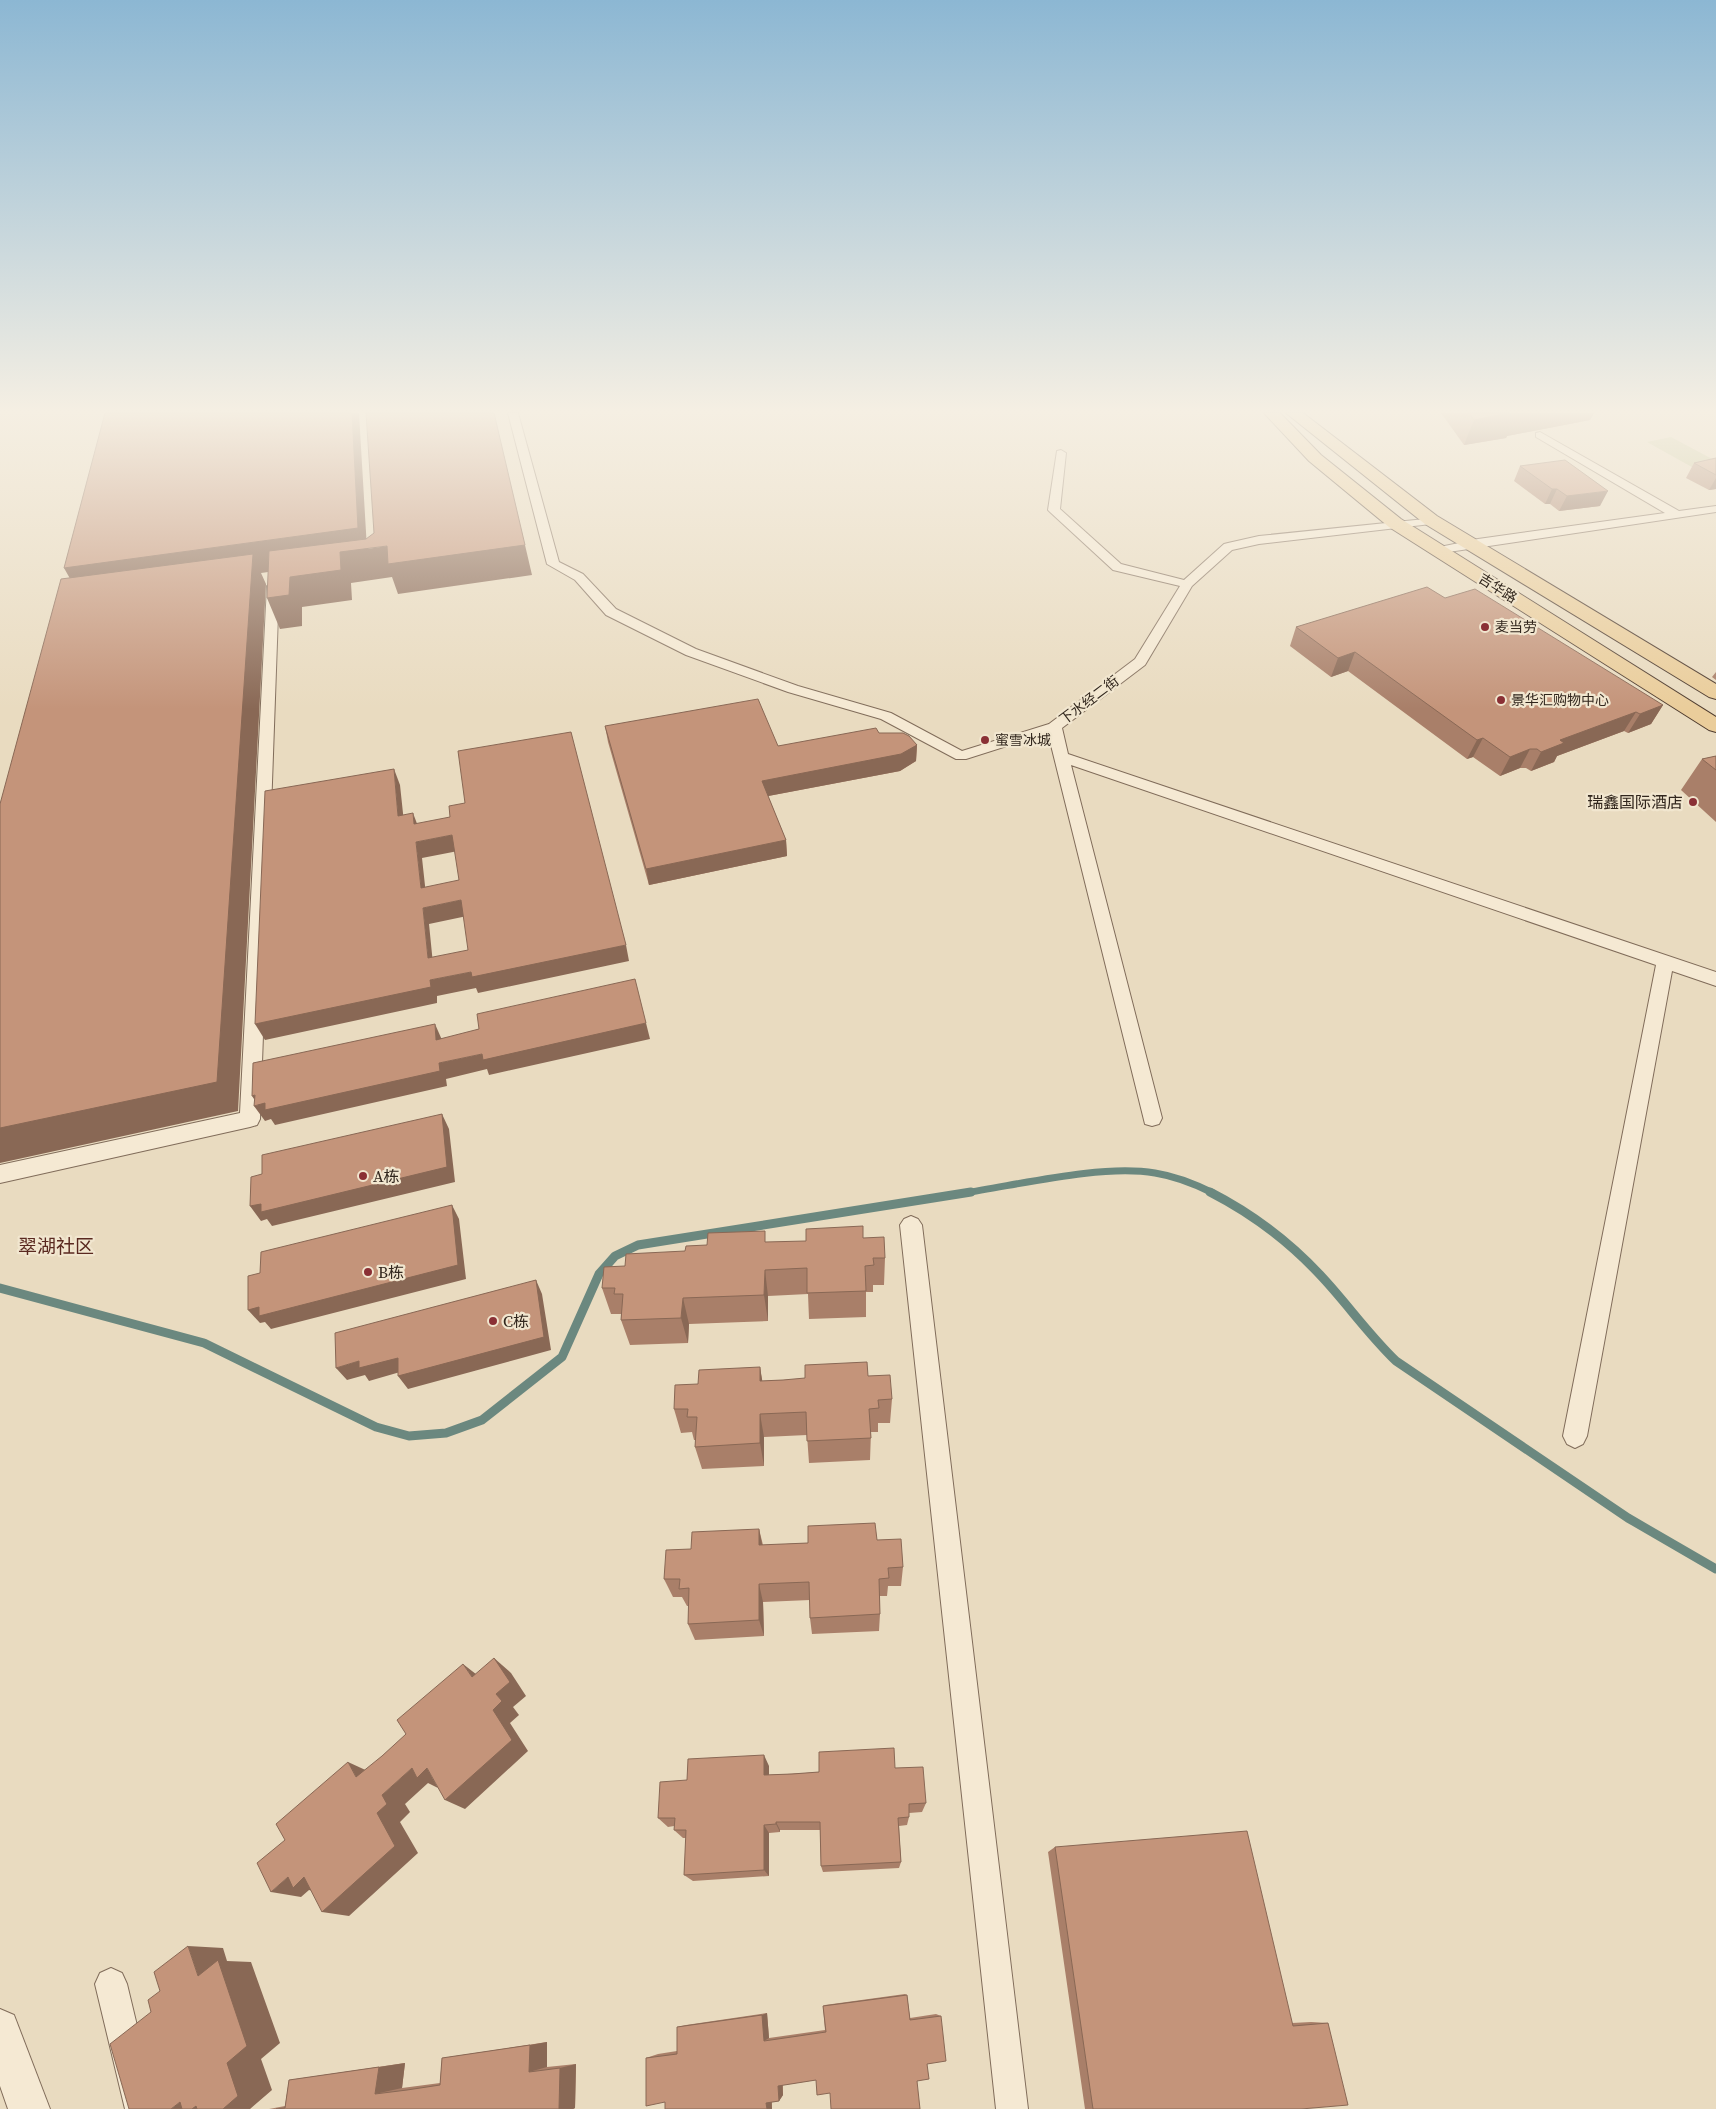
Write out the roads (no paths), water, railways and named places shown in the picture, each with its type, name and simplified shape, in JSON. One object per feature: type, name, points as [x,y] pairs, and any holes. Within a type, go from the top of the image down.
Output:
[{"type":"main road","name":"吉华路","points":[[1381,511],[1395,523],[1716,726]]},
{"type":"main road","name":"吉华路","points":[[1420,511],[1431,520],[1716,693]]},
{"type":"street","points":[[540,511],[554,564],[579,577],[611,612],[691,652],[793,688],[886,716],[904,726]]},
{"type":"street","points":[[1056,511],[1117,567],[1187,584]]},
{"type":"street","points":[[1672,511],[1676,514]]},
{"type":"street","points":[[1439,551],[1471,544],[1697,511]]},
{"type":"street","name":"下水经二街","points":[[904,726],[961,756],[1054,727],[1140,662],[1187,584],[1228,547],[1259,540],[1431,520]]},
{"type":"street","points":[[0,1174],[250,1119],[273,577]]},
{"type":"street","points":[[1054,727],[1152,1118]]},
{"type":"street","points":[[1062,757],[1716,979]]},
{"type":"street","points":[[1575,1436],[1665,962]]},
{"type":"street","points":[[911,1225],[1012,2109]]},
{"type":"street","points":[[111,1984],[141,2109]]},
{"type":"street","points":[[0,2029],[29,2109]]},
{"type":"waterway","points":[[964,1193],[1085,1173],[1110,1171],[1134,1171],[1170,1176],[1213,1193]]},
{"type":"waterway","points":[[0,1288],[204,1343],[376,1427],[409,1436],[446,1433],[482,1420],[562,1357],[599,1274],[615,1256],[638,1245],[971,1192]]},
{"type":"waterway","points":[[1210,1192],[1256,1219],[1297,1252],[1323,1278],[1396,1361],[1628,1518],[1716,1569]]},
{"type":"place","name":"麦当劳","points":[[1485,627]]},
{"type":"place","name":"景华汇购物中心","points":[[1501,700]]},
{"type":"place","name":"蜜雪冰城","points":[[985,740]]},
{"type":"place","name":"瑞鑫国际酒店","points":[[1693,802]]},
{"type":"place","name":"A栋","points":[[363,1176]]},
{"type":"place","name":"B栋","points":[[368,1272]]},
{"type":"place","name":"C栋","points":[[493,1321]]},
{"type":"district","name":"翠湖社区","points":[[56,1246]]}]
